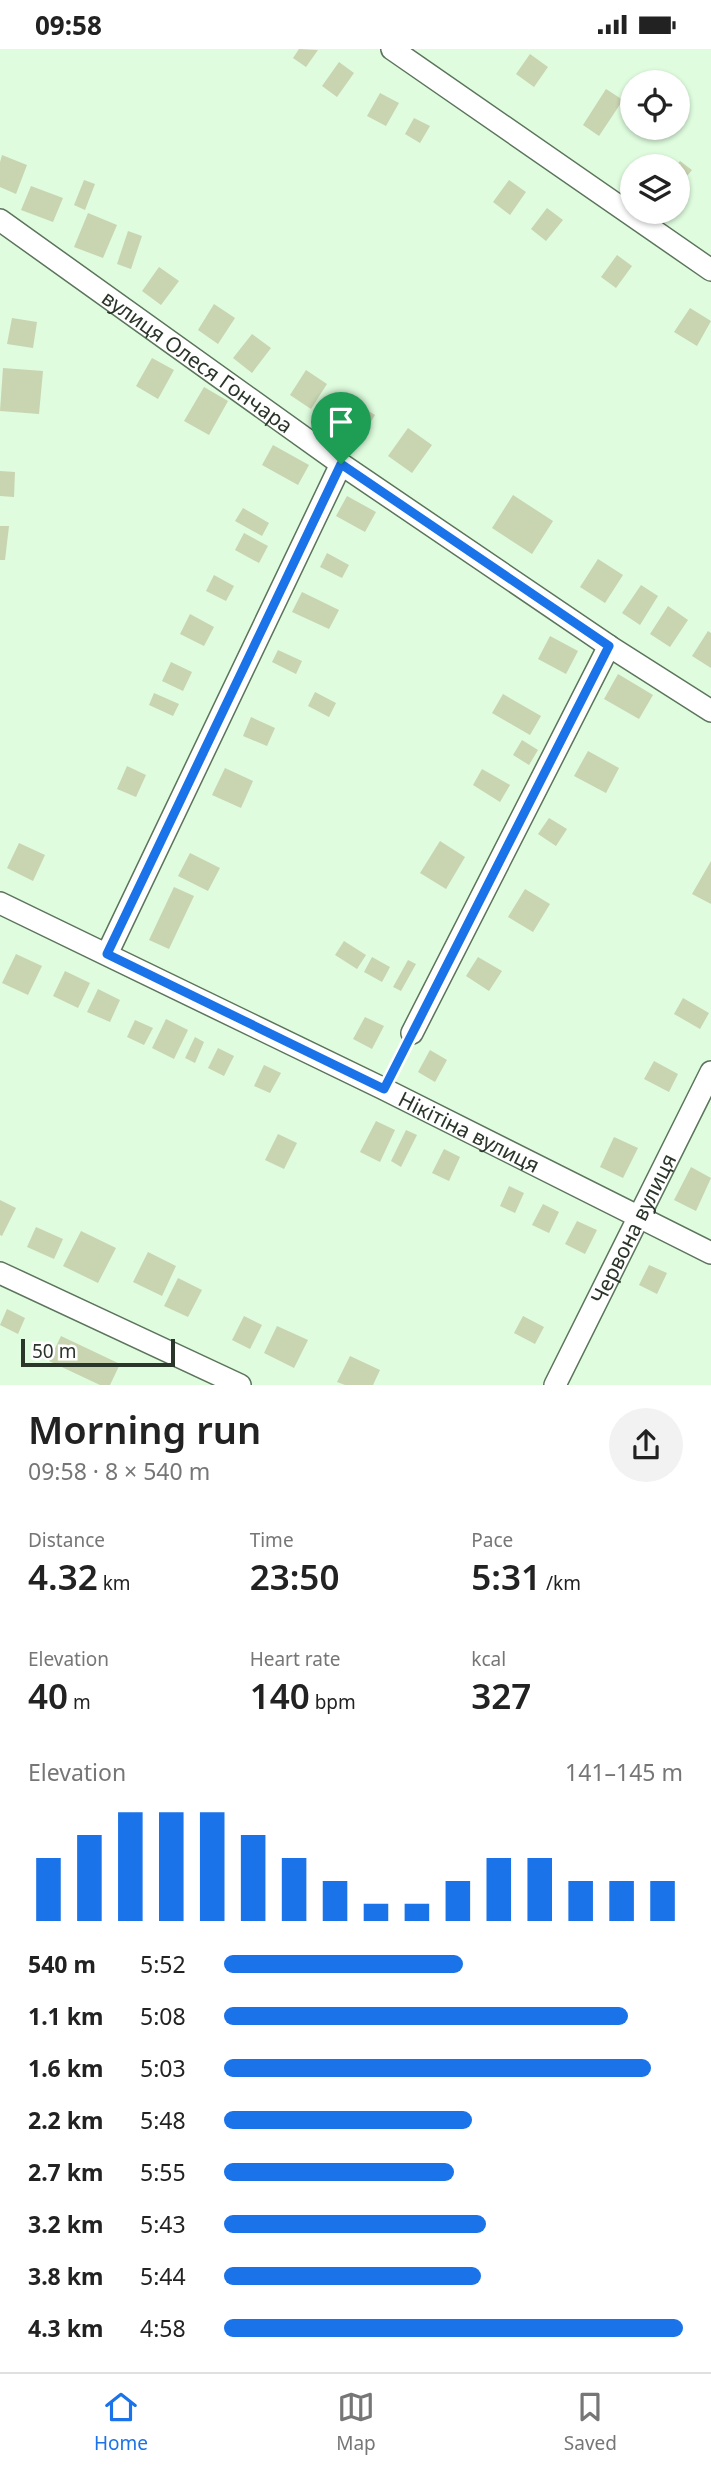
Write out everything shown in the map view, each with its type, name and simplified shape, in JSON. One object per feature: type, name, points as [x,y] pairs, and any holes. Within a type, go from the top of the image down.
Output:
[{"type":"street","points":[[392,49],[711,270]]},
{"type":"street","name":"вулиця Олеся Гончара","points":[[0,221],[341,464],[609,646],[711,711]]},
{"type":"street","points":[[107,954],[341,464]]},
{"type":"street","points":[[412,1033],[609,646]]},
{"type":"street","name":"Нікітіна вулиця","points":[[0,903],[384,1089],[711,1253]]},
{"type":"street","name":"Червона вулиця","points":[[555,1385],[711,1072]]},
{"type":"street","points":[[0,1273],[240,1385]]},
{"type":"path","points":[[384,1089],[412,1033]]},
{"type":"building","points":[[299,49],[318,50],[306,67],[293,58]]},
{"type":"building","points":[[530,54],[548,67],[534,87],[516,74]]},
{"type":"building","points":[[339,62],[354,73],[337,97],[322,86]]},
{"type":"building","points":[[606,89],[620,98],[620,104],[599,136],[583,125]]},
{"type":"building","points":[[380,93],[399,103],[386,126],[367,116]]},
{"type":"building","points":[[414,118],[430,126],[420,143],[405,134]]},
{"type":"building","points":[[2,155],[27,165],[16,194],[0,187]]},
{"type":"building","points":[[84,180],[95,184],[85,210],[74,205]]},
{"type":"building","points":[[509,180],[526,192],[510,215],[493,202]]},
{"type":"building","points":[[31,186],[63,198],[53,222],[21,210]]},
{"type":"building","points":[[547,208],[563,220],[546,241],[531,229]]},
{"type":"building","points":[[88,213],[117,225],[103,258],[74,247]]},
{"type":"building","points":[[128,231],[142,236],[131,269],[117,264]]},
{"type":"building","points":[[617,255],[632,266],[616,288],[601,277]]},
{"type":"building","points":[[159,267],[179,281],[161,305],[142,291]]},
{"type":"building","points":[[214,304],[235,318],[218,344],[198,330]]},
{"type":"building","points":[[690,308],[711,321],[697,346],[674,332]]},
{"type":"building","points":[[12,318],[37,322],[33,348],[7,344]]},
{"type":"building","points":[[252,334],[271,348],[252,373],[233,358]]},
{"type":"building","points":[[152,358],[174,370],[158,399],[136,386]]},
{"type":"building","points":[[3,368],[43,371],[39,414],[0,411]]},
{"type":"building","points":[[306,370],[327,384],[311,409],[290,395]]},
{"type":"building","points":[[204,387],[228,401],[209,435],[184,421]]},
{"type":"building","points":[[349,399],[375,415],[360,439],[334,423]]},
{"type":"building","points":[[408,428],[432,445],[412,473],[388,456]]},
{"type":"building","points":[[273,445],[309,465],[298,485],[262,465]]},
{"type":"building","points":[[0,471],[15,472],[14,497],[0,496]]},
{"type":"building","points":[[513,495],[553,521],[532,554],[492,528]]},
{"type":"building","points":[[347,496],[376,512],[365,532],[336,516]]},
{"type":"building","points":[[243,508],[269,523],[262,536],[235,521]]},
{"type":"building","points":[[0,526],[9,526],[5,560],[0,560]]},
{"type":"building","points":[[244,533],[268,546],[259,563],[235,550]]},
{"type":"building","points":[[327,553],[349,565],[342,578],[320,567]]},
{"type":"building","points":[[598,559],[623,575],[605,603],[580,587]]},
{"type":"building","points":[[214,575],[234,586],[226,601],[206,591]]},
{"type":"building","points":[[641,585],[658,596],[640,625],[622,613]]},
{"type":"building","points":[[302,592],[339,610],[329,629],[292,612]]},
{"type":"building","points":[[668,606],[688,620],[670,647],[650,634]]},
{"type":"building","points":[[190,614],[214,627],[204,646],[180,634]]},
{"type":"building","points":[[708,631],[711,633],[711,668],[692,656]]},
{"type":"building","points":[[550,636],[578,651],[566,674],[538,659]]},
{"type":"building","points":[[278,650],[302,661],[296,674],[272,662]]},
{"type":"building","points":[[171,662],[192,672],[183,691],[162,681]]},
{"type":"building","points":[[618,674],[653,695],[639,719],[604,699]]},
{"type":"building","points":[[315,692],[336,703],[329,717],[308,706]]},
{"type":"building","points":[[154,693],[179,704],[173,716],[149,705]]},
{"type":"building","points":[[503,694],[541,716],[530,735],[492,713]]},
{"type":"building","points":[[251,717],[275,728],[267,746],[243,736]]},
{"type":"building","points":[[522,740],[538,750],[529,765],[513,755]]},
{"type":"building","points":[[588,751],[619,768],[606,793],[574,776]]},
{"type":"building","points":[[127,766],[146,775],[136,797],[117,789]]},
{"type":"building","points":[[225,768],[253,781],[241,808],[212,795]]},
{"type":"building","points":[[482,769],[510,785],[500,802],[473,785]]},
{"type":"building","points":[[549,818],[567,829],[556,846],[538,834]]},
{"type":"building","points":[[440,841],[465,857],[446,889],[420,873]]},
{"type":"building","points":[[19,843],[45,855],[33,881],[7,868]]},
{"type":"building","points":[[190,853],[220,868],[208,891],[178,876]]},
{"type":"building","points":[[711,861],[711,904],[692,894]]},
{"type":"building","points":[[174,887],[194,896],[169,949],[149,940]]},
{"type":"building","points":[[525,889],[550,904],[533,932],[508,917]]},
{"type":"building","points":[[344,941],[366,955],[357,969],[335,955]]},
{"type":"building","points":[[16,954],[42,966],[28,995],[2,983]]},
{"type":"building","points":[[372,957],[390,967],[382,982],[364,972]]},
{"type":"building","points":[[478,957],[502,971],[489,991],[466,976]]},
{"type":"building","points":[[408,960],[416,964],[401,991],[393,987]]},
{"type":"building","points":[[65,971],[90,983],[78,1008],[53,996]]},
{"type":"building","points":[[98,989],[120,1000],[110,1022],[87,1012]]},
{"type":"building","points":[[683,998],[709,1013],[700,1029],[674,1014]]},
{"type":"building","points":[[365,1017],[384,1026],[372,1049],[353,1039]]},
{"type":"building","points":[[166,1019],[188,1030],[174,1059],[152,1048]]},
{"type":"building","points":[[135,1020],[153,1028],[144,1045],[127,1037]]},
{"type":"building","points":[[195,1037],[204,1042],[195,1063],[185,1058]]},
{"type":"building","points":[[218,1048],[234,1056],[224,1076],[208,1068]]},
{"type":"building","points":[[430,1050],[447,1060],[435,1082],[418,1072]]},
{"type":"building","points":[[654,1061],[678,1074],[669,1092],[644,1079]]},
{"type":"building","points":[[264,1065],[281,1073],[270,1093],[254,1086]]},
{"type":"building","points":[[376,1121],[395,1130],[380,1162],[360,1152]]},
{"type":"building","points":[[406,1130],[417,1135],[401,1167],[391,1161]]},
{"type":"building","points":[[278,1134],[297,1143],[284,1169],[265,1160]]},
{"type":"building","points":[[614,1137],[638,1148],[623,1178],[600,1167]]},
{"type":"building","points":[[444,1149],[460,1157],[449,1181],[432,1173]]},
{"type":"building","points":[[691,1167],[711,1178],[696,1211],[674,1200]]},
{"type":"building","points":[[509,1186],[524,1193],[515,1213],[500,1206]]},
{"type":"building","points":[[0,1200],[16,1208],[2,1236],[0,1235]]},
{"type":"building","points":[[543,1204],[559,1212],[549,1233],[532,1225]]},
{"type":"building","points":[[577,1221],[597,1230],[585,1254],[565,1244]]},
{"type":"building","points":[[36,1227],[63,1239],[54,1259],[27,1247]]},
{"type":"building","points":[[81,1231],[116,1248],[98,1283],[63,1266]]},
{"type":"building","points":[[148,1252],[176,1266],[162,1296],[133,1282]]},
{"type":"building","points":[[649,1265],[667,1273],[657,1294],[639,1285]]},
{"type":"building","points":[[178,1278],[202,1290],[188,1317],[164,1306]]},
{"type":"building","points":[[7,1309],[25,1318],[18,1334],[0,1325]]},
{"type":"building","points":[[244,1316],[262,1325],[250,1349],[232,1340]]},
{"type":"building","points":[[523,1316],[544,1327],[535,1344],[514,1333]]},
{"type":"building","points":[[277,1326],[308,1340],[294,1368],[264,1353]]},
{"type":"building","points":[[61,1336],[120,1364],[110,1385],[100,1385],[49,1361]]},
{"type":"building","points":[[350,1356],[380,1370],[373,1385],[345,1385],[337,1382]]},
{"type":"route","points":[[341,464],[609,646],[384,1089],[107,954],[341,464]]}]
